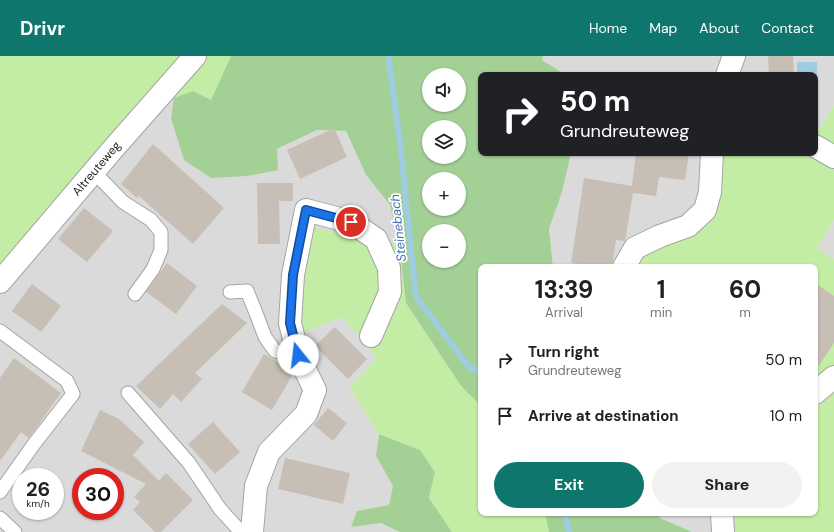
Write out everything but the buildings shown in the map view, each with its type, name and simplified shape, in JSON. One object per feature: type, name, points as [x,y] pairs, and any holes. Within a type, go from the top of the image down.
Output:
[{"type":"street","name":"Altreuteweg","points":[[0,282],[194,56]]},
{"type":"street","points":[[729,72],[734,56]]},
{"type":"street","points":[[818,148],[834,158]]},
{"type":"street","points":[[626,264],[634,248],[660,236],[688,226],[704,210],[710,192],[712,156]]},
{"type":"street","points":[[252,532],[256,486],[269,452],[306,414],[314,390],[298,355],[290,323],[293,275],[306,210],[351,222],[376,239],[389,268],[390,292],[371,336]]},
{"type":"street","points":[[818,390],[834,376]]},
{"type":"street","points":[[722,516],[723,532]]},
{"type":"lane","points":[[94,172],[123,202],[151,220],[161,232],[161,250],[156,262],[153,269],[135,294]]},
{"type":"lane","points":[[230,292],[247,291],[265,337],[275,351],[298,355]]},
{"type":"lane","points":[[0,331],[67,382],[73,394],[34,444],[0,492]]},
{"type":"lane","points":[[128,393],[189,463],[220,509],[241,532]]},
{"type":"lane","points":[[0,518],[15,532]]},
{"type":"shaded area","points":[[543,56],[834,56],[834,105],[818,131],[818,72],[561,72],[542,60]]},
{"type":"shaded area","points":[[168,92],[174,98],[171,118],[277,170],[277,149],[317,130],[346,131],[366,175],[390,205],[399,244],[309,228],[303,333],[342,317],[377,358],[349,387],[379,434],[376,456],[393,486],[389,505],[358,511],[351,527],[381,523],[400,532],[0,532],[0,273]]},
{"type":"shaded area","points":[[570,156],[719,156],[716,209],[640,255],[638,264],[553,264],[549,229],[562,192]]},
{"type":"shaded area","points":[[834,220],[834,259],[817,248]]},
{"type":"shaded area","points":[[660,516],[736,516],[736,532],[692,532],[660,518]]},
{"type":"green space","points":[[0,56],[231,56],[211,100],[193,91],[174,98],[168,92],[0,273]]},
{"type":"green space","points":[[231,56],[543,56],[542,60],[561,72],[478,72],[478,156],[570,156],[562,192],[549,229],[553,264],[478,264],[478,403],[461,386],[406,303],[399,244],[390,205],[366,175],[346,131],[317,130],[277,149],[278,170],[247,176],[211,178],[184,160],[171,118],[174,98],[193,91],[211,100]]},
{"type":"green space","points":[[834,105],[834,220],[817,248],[834,259],[834,532],[736,532],[736,516],[818,516],[818,264],[638,264],[640,255],[693,231],[717,156],[818,156],[818,131]]},
{"type":"green space","points":[[309,227],[399,244],[406,303],[461,386],[478,403],[478,516],[546,516],[549,532],[452,532],[429,498],[435,472],[420,450],[379,434],[349,387],[377,358],[342,317],[303,333],[299,279]]},
{"type":"green space","points":[[379,434],[420,450],[435,472],[429,498],[452,532],[400,532],[381,523],[351,527],[357,511],[389,505],[393,486],[376,456]]},
{"type":"green space","points":[[546,516],[660,516],[660,518],[692,532],[549,532]]},
{"type":"water","points":[[797,62],[817,62],[817,72],[797,72]]},
{"type":"waterway","name":"Steinebach","points":[[390,56],[389,62],[400,142],[416,297],[469,367],[478,372]]},
{"type":"waterway","name":"Steinebach","points":[[566,516],[569,532]]},
{"type":"route","points":[[298,355],[290,323],[293,275],[306,210],[351,222]]}]
